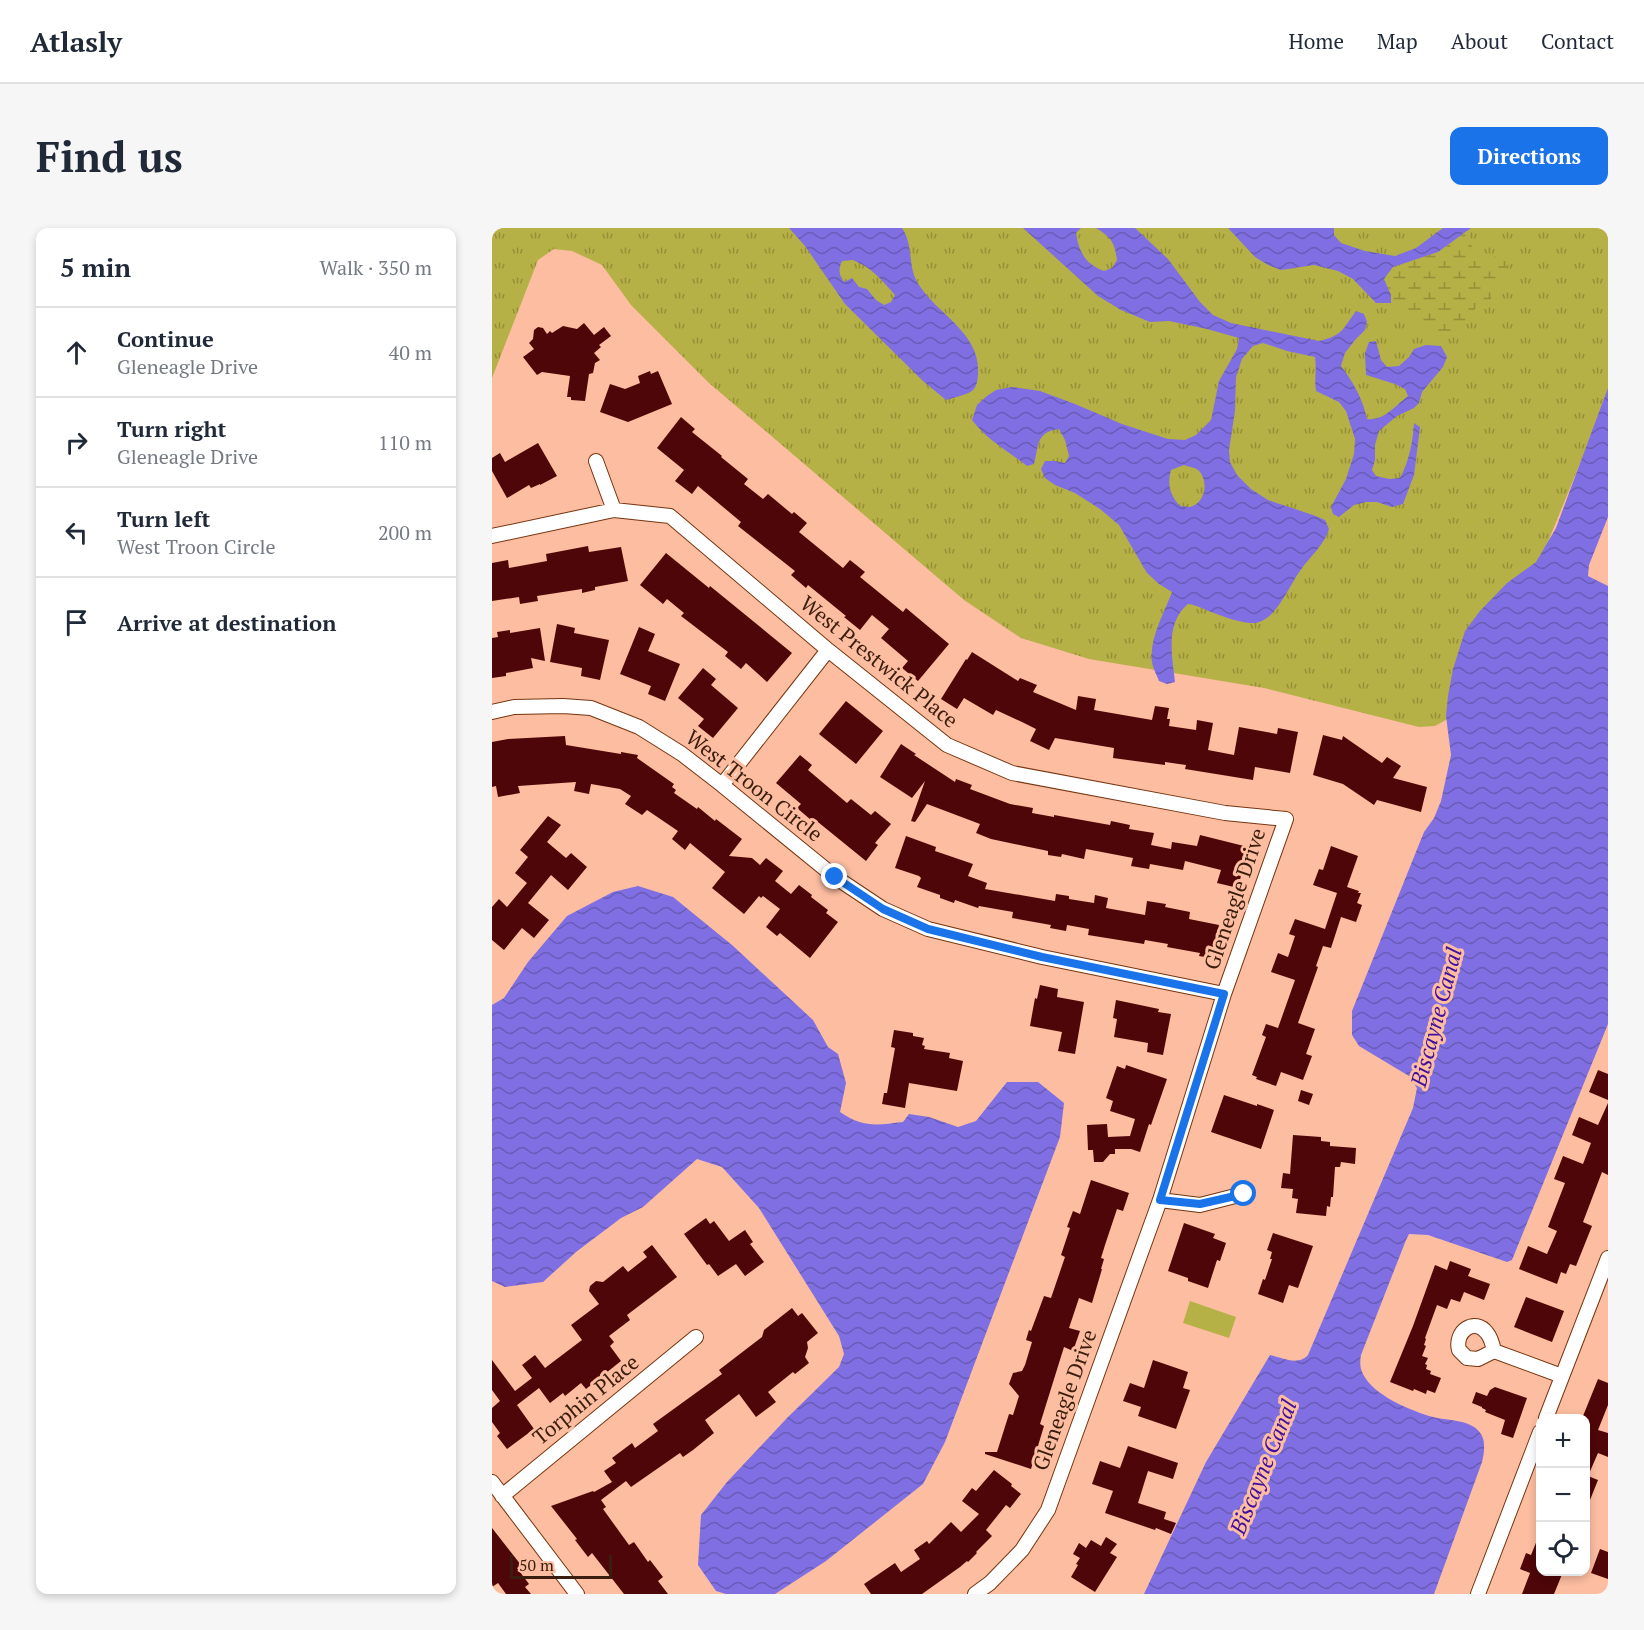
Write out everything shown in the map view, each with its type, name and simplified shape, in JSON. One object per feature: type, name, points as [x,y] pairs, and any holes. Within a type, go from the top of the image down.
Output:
[{"type":"street","points":[[596,461],[614,510]]},
{"type":"street","name":"West Prestwick Place","points":[[492,536],[614,510],[670,516],[828,650],[946,745],[1012,772],[1225,813],[1286,819]]},
{"type":"street","points":[[722,785],[828,650]]},
{"type":"street","name":"West Troon Circle","points":[[492,712],[524,707],[591,708],[639,727],[682,754],[835,877],[883,909],[928,929],[1042,957],[1224,994]]},
{"type":"street","name":"Gleneagle Drive","points":[[975,1594],[990,1583],[1022,1550],[1048,1510],[1160,1200],[1224,994],[1286,819]]},
{"type":"street","points":[[1160,1200],[1200,1204],[1244,1194]]},
{"type":"street","points":[[1548,1414],[1608,1258]]},
{"type":"street","name":"Torphin Place","points":[[502,1496],[696,1337]]},
{"type":"street","points":[[1494,1352],[1562,1376]]},
{"type":"street","points":[[1478,1594],[1536,1442]]},
{"type":"street","points":[[492,1482],[577,1594]]},
{"type":"green space","points":[[492,228],[1608,228],[1608,395],[1532,581],[1460,712],[1435,726],[1419,727],[1264,688],[1089,659],[1021,638],[964,600],[709,383],[631,305],[602,265],[572,251],[554,249],[538,260],[492,378]]},
{"type":"green space","points":[[1469,230],[1472,246],[1480,256],[1491,259],[1506,250],[1512,253],[1491,299],[1476,308],[1466,318],[1456,336],[1441,334],[1409,311],[1391,303],[1391,295],[1384,279],[1393,268],[1438,252]]},
{"type":"green space","points":[[1190,1301],[1236,1317],[1229,1338],[1183,1323]]},
{"type":"water","points":[[789,228],[902,228],[908,242],[915,278],[919,285],[957,325],[973,347],[978,374],[974,390],[946,400],[923,381],[845,304],[805,246]],"holes":[[[853,260],[876,274],[895,295],[891,302],[884,305],[876,300],[867,289],[859,287],[852,278],[844,282],[840,272],[842,261]]]},
{"type":"water","points":[[1023,228],[1081,228],[1076,233],[1081,252],[1092,265],[1104,271],[1112,268],[1117,260],[1116,254],[1111,241],[1096,228],[1135,228],[1168,259],[1200,302],[1213,315],[1231,323],[1319,341],[1338,334],[1356,311],[1364,314],[1367,322],[1365,330],[1345,353],[1341,366],[1357,391],[1367,419],[1379,418],[1408,396],[1405,389],[1395,384],[1366,375],[1365,353],[1369,342],[1376,341],[1381,360],[1387,367],[1399,366],[1414,349],[1426,345],[1441,346],[1447,357],[1443,367],[1422,392],[1419,403],[1397,416],[1379,431],[1372,470],[1376,476],[1389,479],[1400,478],[1410,451],[1414,423],[1420,427],[1414,475],[1403,504],[1392,507],[1377,502],[1366,502],[1354,505],[1339,517],[1333,514],[1331,507],[1346,479],[1354,454],[1355,439],[1346,411],[1339,402],[1316,391],[1315,357],[1263,343],[1253,346],[1242,359],[1236,377],[1235,411],[1229,450],[1230,462],[1237,475],[1251,489],[1268,500],[1325,520],[1329,529],[1324,541],[1300,571],[1280,604],[1267,618],[1250,623],[1227,618],[1188,604],[1181,612],[1173,630],[1172,651],[1175,682],[1167,684],[1159,681],[1153,665],[1152,653],[1155,635],[1172,592],[1147,573],[1119,525],[1075,493],[1045,478],[1041,469],[1045,461],[1065,463],[1069,456],[1065,440],[1059,429],[1042,436],[1034,464],[1027,466],[991,439],[972,420],[977,405],[987,396],[996,390],[1012,387],[1040,391],[1122,424],[1168,439],[1185,440],[1196,435],[1211,420],[1219,381],[1237,349],[1239,338],[1169,321],[1150,322],[1121,310],[1098,296]],"holes":[[[1184,465],[1198,470],[1205,485],[1200,501],[1190,507],[1180,506],[1169,485],[1171,470]]]},
{"type":"water","points":[[1228,228],[1334,228],[1334,235],[1341,243],[1365,251],[1395,256],[1416,248],[1443,228],[1471,228],[1438,252],[1393,267],[1384,279],[1391,295],[1391,303],[1376,303],[1353,279],[1338,271],[1314,265],[1281,270],[1268,265],[1255,257]]},
{"type":"water","name":"Biscayne Canal","points":[[1608,388],[1608,517],[1589,565],[1588,576],[1608,586],[1608,1024],[1512,1260],[1507,1262],[1428,1235],[1409,1234],[1361,1357],[1361,1367],[1365,1378],[1389,1399],[1435,1418],[1471,1425],[1483,1437],[1482,1462],[1434,1594],[1144,1594],[1206,1462],[1270,1355],[1295,1361],[1308,1355],[1413,1108],[1417,1088],[1409,1076],[1359,1046],[1352,1035],[1352,1011],[1424,832],[1434,818],[1441,801],[1451,755],[1446,716],[1448,696],[1453,669],[1465,631],[1480,611],[1507,583],[1536,562],[1556,528]]},
{"type":"water","points":[[638,886],[673,897],[732,945],[813,1020],[828,1047],[838,1054],[846,1083],[840,1112],[848,1117],[863,1123],[878,1124],[903,1122],[909,1114],[929,1117],[958,1127],[976,1121],[1007,1082],[1038,1082],[1064,1103],[1060,1137],[945,1442],[923,1484],[826,1561],[775,1594],[726,1594],[716,1591],[698,1565],[701,1515],[727,1482],[839,1367],[844,1354],[839,1336],[759,1208],[722,1167],[697,1159],[643,1207],[621,1218],[576,1252],[543,1282],[505,1287],[492,1281],[492,1005],[504,998],[528,962],[567,916],[613,892]]},
{"type":"building","points":[[584,323],[594,335],[604,327],[611,336],[599,345],[601,347],[594,353],[600,360],[595,363],[593,373],[589,374],[585,401],[571,400],[571,397],[567,397],[570,376],[542,372],[537,375],[523,357],[534,349],[529,343],[533,339],[534,330],[538,327],[543,328],[547,334],[563,326],[577,329]]},
{"type":"building","points":[[650,371],[651,374],[658,371],[672,404],[628,422],[600,412],[610,384],[625,389],[640,383],[638,376]]},
{"type":"building","points":[[681,417],[695,429],[692,432],[748,479],[744,484],[763,499],[768,494],[807,523],[799,532],[843,568],[850,560],[865,572],[860,577],[903,612],[906,608],[949,644],[918,681],[902,668],[908,661],[881,638],[889,629],[872,615],[860,630],[808,585],[806,588],[791,575],[795,571],[738,526],[741,522],[698,486],[692,494],[675,481],[684,470],[657,448]]},
{"type":"building","points":[[538,443],[557,476],[531,488],[529,485],[507,498],[492,471],[492,458],[500,453],[505,462]]},
{"type":"building","points":[[588,546],[589,552],[621,547],[628,581],[595,587],[595,590],[582,593],[582,589],[537,596],[538,601],[520,604],[519,597],[492,601],[492,563],[508,560],[509,568],[547,561],[546,554]]},
{"type":"building","points":[[666,553],[792,653],[767,682],[746,663],[741,669],[725,656],[728,652],[681,616],[684,613],[667,599],[663,604],[640,585]]},
{"type":"building","points":[[557,624],[575,628],[574,633],[609,640],[600,680],[581,676],[582,668],[550,662]]},
{"type":"building","points":[[639,627],[655,634],[648,651],[680,664],[665,701],[648,694],[651,686],[620,674]]},
{"type":"building","points":[[540,628],[545,661],[531,658],[533,668],[492,678],[492,638],[498,637],[497,632],[510,630],[510,633]]},
{"type":"building","points":[[972,652],[1018,681],[1020,678],[1037,685],[1033,692],[1076,710],[1078,696],[1096,699],[1094,710],[1152,720],[1155,706],[1169,708],[1167,719],[1170,719],[1169,726],[1196,730],[1197,720],[1213,723],[1208,750],[1234,755],[1239,727],[1277,734],[1278,728],[1298,732],[1290,773],[1255,767],[1253,780],[1185,769],[1186,765],[1165,762],[1165,765],[1113,758],[1114,748],[1055,738],[1049,750],[1030,741],[1036,729],[1022,722],[996,710],[993,715],[964,698],[957,709],[941,699]]},
{"type":"building","points":[[703,668],[716,679],[711,685],[738,708],[713,738],[698,726],[704,719],[678,698]]},
{"type":"building","points":[[846,701],[883,731],[856,764],[819,734]]},
{"type":"building","points":[[1323,735],[1342,740],[1343,736],[1382,763],[1387,757],[1401,766],[1393,778],[1427,787],[1421,812],[1377,800],[1374,805],[1343,784],[1313,775]]},
{"type":"building","points":[[565,736],[566,745],[638,755],[637,758],[674,784],[672,787],[676,790],[674,793],[697,809],[698,807],[715,821],[716,819],[742,839],[729,856],[752,858],[760,865],[766,858],[783,871],[775,881],[791,894],[799,885],[812,895],[811,897],[828,910],[826,913],[838,922],[810,958],[780,933],[777,936],[766,927],[780,909],[763,896],[761,898],[759,896],[744,914],[712,888],[725,872],[690,843],[685,850],[672,839],[678,831],[647,810],[642,815],[625,804],[631,796],[620,789],[591,784],[589,794],[574,791],[576,782],[518,786],[520,793],[498,797],[496,786],[492,787],[492,742]]},
{"type":"building","points":[[901,744],[955,782],[956,779],[972,785],[970,789],[1010,804],[1033,808],[1032,813],[1110,825],[1111,821],[1130,825],[1129,829],[1154,833],[1151,845],[1171,849],[1172,842],[1197,846],[1200,835],[1248,847],[1238,888],[1217,883],[1221,870],[1185,861],[1183,870],[1150,864],[1149,869],[1131,866],[1133,858],[1086,849],[1084,859],[1062,854],[1061,857],[1048,855],[1048,851],[991,839],[976,833],[980,824],[927,804],[915,822],[911,821],[925,781],[912,798],[880,777]]},
{"type":"building","points":[[800,755],[812,765],[808,770],[847,803],[851,799],[871,815],[875,811],[891,824],[875,843],[878,845],[866,861],[813,818],[811,820],[797,808],[801,804],[776,783]]},
{"type":"building","points":[[548,816],[561,825],[547,842],[566,858],[571,853],[587,867],[568,890],[551,875],[528,903],[549,920],[534,938],[522,928],[504,950],[492,940],[492,907],[499,899],[507,907],[527,883],[515,873],[528,857],[520,850]]},
{"type":"building","points":[[906,836],[936,847],[935,851],[973,864],[968,876],[987,883],[985,889],[1055,901],[1056,894],[1069,896],[1069,899],[1094,903],[1095,895],[1108,898],[1106,908],[1145,915],[1147,901],[1166,904],[1165,907],[1190,912],[1189,919],[1219,925],[1218,930],[1221,930],[1216,959],[1199,956],[1200,953],[1167,947],[1168,944],[1145,940],[1144,944],[1088,935],[1089,929],[1067,925],[1066,931],[1050,928],[1051,925],[1012,918],[1013,912],[979,906],[978,908],[955,900],[954,903],[940,898],[940,895],[917,887],[921,878],[919,876],[895,868]]},
{"type":"building","points":[[1331,846],[1358,856],[1347,887],[1361,893],[1357,903],[1362,905],[1356,922],[1341,917],[1331,948],[1323,946],[1316,966],[1318,967],[1298,1023],[1315,1029],[1306,1054],[1312,1056],[1303,1080],[1281,1072],[1276,1086],[1256,1079],[1257,1077],[1252,1075],[1266,1037],[1262,1035],[1266,1024],[1278,1028],[1295,980],[1271,972],[1278,953],[1288,957],[1295,936],[1289,934],[1295,919],[1325,929],[1337,893],[1313,885],[1319,869],[1323,870]]},
{"type":"building","points":[[1040,985],[1058,989],[1057,997],[1084,1002],[1075,1054],[1058,1051],[1062,1032],[1030,1026]]},
{"type":"building","points":[[1116,1000],[1159,1009],[1158,1012],[1171,1014],[1163,1055],[1147,1052],[1148,1043],[1114,1037],[1117,1019],[1113,1018]]},
{"type":"building","points":[[894,1030],[913,1033],[913,1036],[924,1038],[922,1045],[925,1046],[924,1049],[950,1053],[949,1058],[963,1061],[957,1091],[909,1083],[905,1108],[882,1104],[884,1093],[887,1093],[895,1048],[891,1047]]},
{"type":"building","points":[[1126,1065],[1167,1079],[1140,1152],[1131,1149],[1115,1149],[1115,1154],[1110,1154],[1103,1162],[1094,1162],[1093,1150],[1088,1150],[1087,1125],[1107,1124],[1108,1137],[1130,1136],[1135,1119],[1110,1111],[1113,1101],[1106,1098],[1117,1066],[1125,1069]]},
{"type":"building","points":[[1598,1070],[1608,1074],[1608,1100],[1589,1092]]},
{"type":"building","points":[[1301,1090],[1313,1094],[1309,1105],[1298,1101]]},
{"type":"building","points":[[1224,1095],[1274,1110],[1261,1149],[1211,1132]]},
{"type":"building","points":[[1608,1103],[1608,1175],[1602,1172],[1583,1222],[1592,1226],[1576,1266],[1570,1264],[1566,1274],[1561,1272],[1557,1284],[1519,1269],[1528,1246],[1547,1254],[1557,1231],[1548,1227],[1565,1183],[1554,1179],[1563,1156],[1583,1164],[1591,1143],[1572,1135],[1579,1117],[1598,1125]]},
{"type":"building","points":[[1293,1135],[1321,1137],[1321,1141],[1330,1142],[1330,1146],[1356,1148],[1355,1164],[1341,1162],[1340,1167],[1335,1167],[1333,1197],[1331,1197],[1330,1207],[1327,1206],[1326,1216],[1296,1213],[1298,1199],[1292,1198],[1293,1189],[1281,1188],[1283,1173],[1290,1174]]},
{"type":"building","points":[[1091,1180],[1129,1193],[1123,1211],[1117,1209],[1101,1258],[1104,1259],[1102,1269],[1092,1303],[1079,1298],[1069,1328],[1080,1331],[1073,1351],[1064,1347],[1040,1424],[1044,1426],[1031,1469],[985,1454],[985,1452],[997,1452],[1009,1414],[1013,1415],[1019,1396],[1009,1384],[1013,1373],[1022,1371],[1025,1365],[1032,1342],[1026,1340],[1029,1330],[1031,1331],[1044,1296],[1051,1298],[1065,1257],[1061,1255],[1070,1228],[1067,1227],[1073,1211],[1080,1214]]},
{"type":"building","points":[[706,1218],[710,1224],[714,1221],[729,1241],[745,1230],[753,1242],[750,1244],[764,1262],[745,1276],[736,1264],[718,1276],[684,1234]]},
{"type":"building","points":[[1184,1223],[1215,1234],[1213,1238],[1226,1243],[1220,1261],[1217,1260],[1208,1288],[1168,1271]]},
{"type":"building","points":[[1273,1233],[1313,1246],[1298,1288],[1289,1285],[1283,1303],[1258,1294],[1272,1259],[1270,1259],[1272,1252],[1267,1250]]},
{"type":"building","points":[[652,1245],[677,1277],[627,1315],[630,1320],[609,1336],[614,1342],[610,1346],[621,1361],[586,1389],[581,1383],[565,1396],[563,1393],[550,1403],[539,1388],[517,1405],[534,1429],[507,1449],[497,1436],[500,1433],[492,1422],[492,1408],[500,1401],[492,1390],[492,1360],[515,1391],[532,1378],[522,1365],[535,1355],[545,1368],[582,1340],[571,1325],[599,1304],[589,1291],[590,1286],[596,1281],[603,1282],[623,1266],[628,1272],[647,1257],[643,1252]]},
{"type":"building","points":[[1450,1261],[1471,1269],[1468,1276],[1490,1284],[1484,1300],[1464,1292],[1460,1302],[1451,1299],[1447,1309],[1437,1305],[1425,1338],[1424,1345],[1426,1346],[1422,1356],[1428,1358],[1425,1364],[1426,1369],[1431,1371],[1430,1374],[1441,1378],[1435,1393],[1427,1390],[1426,1394],[1414,1389],[1413,1391],[1390,1382],[1435,1265],[1447,1270]]},
{"type":"building","points":[[1526,1297],[1564,1311],[1552,1342],[1514,1327]]},
{"type":"building","points":[[792,1308],[798,1316],[802,1313],[818,1333],[807,1342],[805,1357],[809,1363],[795,1374],[793,1372],[768,1392],[776,1402],[756,1417],[739,1394],[705,1420],[714,1433],[693,1450],[683,1457],[680,1453],[631,1487],[626,1481],[601,1500],[606,1507],[603,1509],[629,1545],[634,1542],[648,1562],[650,1560],[663,1577],[658,1581],[668,1594],[624,1594],[592,1553],[588,1557],[551,1506],[594,1492],[612,1482],[604,1471],[616,1463],[612,1458],[632,1443],[635,1448],[658,1431],[653,1424],[722,1374],[719,1370],[762,1337],[764,1330]]},
{"type":"building","points":[[1153,1360],[1188,1372],[1183,1388],[1190,1390],[1176,1429],[1138,1416],[1141,1407],[1123,1401],[1130,1383],[1144,1388]]},
{"type":"building","points":[[1598,1379],[1608,1383],[1608,1405],[1598,1430],[1608,1433],[1608,1457],[1598,1453],[1590,1471],[1590,1414],[1584,1414]]},
{"type":"building","points":[[1495,1387],[1527,1398],[1513,1438],[1501,1434],[1505,1420],[1485,1412],[1486,1410],[1482,1407],[1472,1403],[1476,1392],[1487,1396]]},
{"type":"building","points":[[1128,1446],[1178,1463],[1173,1479],[1148,1471],[1138,1503],[1166,1512],[1164,1519],[1176,1523],[1171,1534],[1105,1513],[1113,1491],[1092,1484],[1100,1461],[1120,1468]]},
{"type":"building","points":[[994,1470],[1021,1494],[1010,1508],[1006,1505],[986,1530],[992,1536],[977,1553],[968,1562],[922,1594],[871,1594],[864,1584],[895,1563],[901,1572],[920,1559],[914,1550],[927,1541],[929,1544],[951,1522],[961,1532],[979,1514],[962,1501],[972,1488],[976,1491]]},
{"type":"building","points":[[1590,1477],[1598,1480],[1590,1500]]},
{"type":"building","points":[[492,1528],[521,1565],[517,1568],[529,1584],[525,1587],[531,1594],[506,1594],[498,1583],[492,1587]]},
{"type":"building","points":[[1106,1537],[1117,1544],[1110,1553],[1117,1557],[1095,1592],[1071,1577],[1080,1558],[1073,1554],[1079,1543],[1086,1548],[1091,1540],[1101,1546]]},
{"type":"building","points":[[1536,1543],[1536,1576],[1561,1576],[1554,1594],[1522,1594],[1530,1573],[1520,1569],[1526,1553],[1531,1555]]},
{"type":"building","points":[[1600,1549],[1608,1552],[1608,1579],[1591,1573]]},
{"type":"route","points":[[835,877],[883,909],[928,929],[1042,957],[1224,994],[1160,1200],[1200,1204],[1244,1194]]}]
